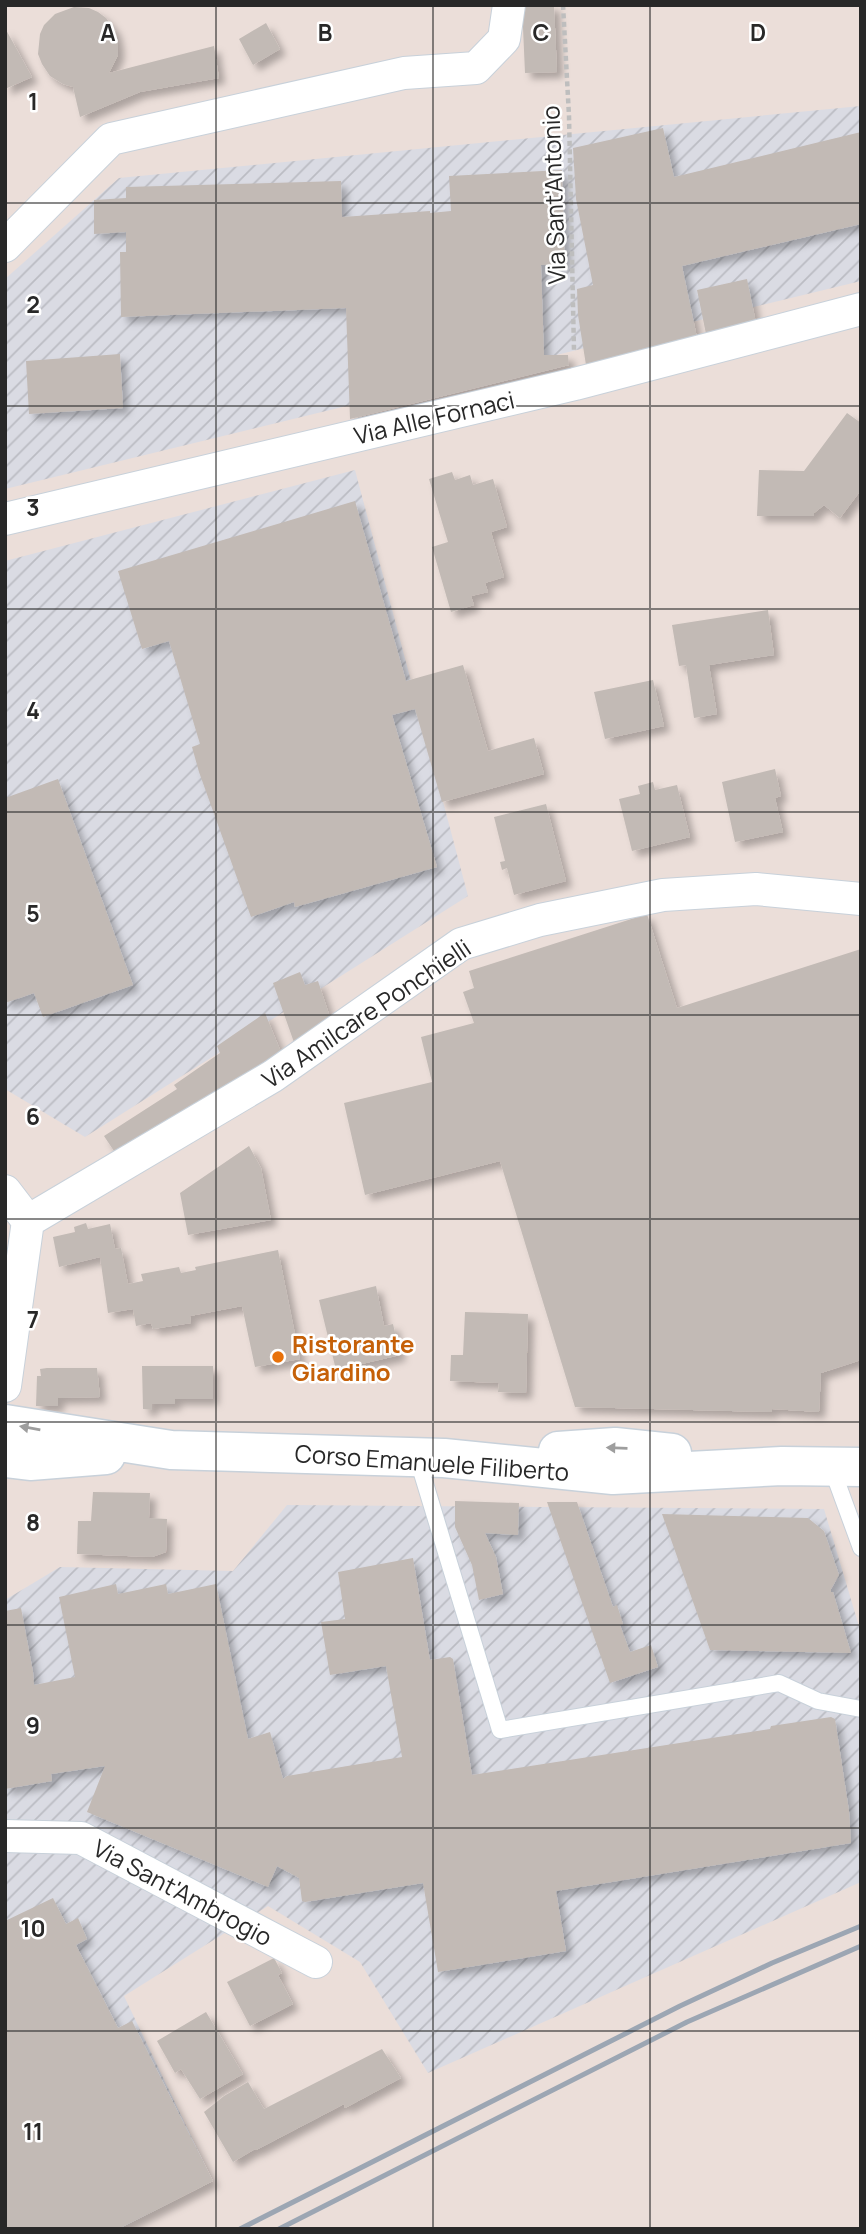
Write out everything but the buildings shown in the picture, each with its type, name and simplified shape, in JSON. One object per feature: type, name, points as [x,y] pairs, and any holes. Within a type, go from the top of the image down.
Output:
[{"type":"main road","name":"Corso Emanuele Filiberto","points":[[5,1424],[171,1450],[431,1458],[615,1447],[782,1466],[846,1467]]},
{"type":"main road","points":[[5,1458],[30,1461],[171,1450]]},
{"type":"street","points":[[5,246],[111,139],[404,74],[476,68],[504,39],[509,5]]},
{"type":"street","name":"Via Alle Fornaci","points":[[5,519],[575,384],[861,309]]},
{"type":"street","name":"Via Amilcare Ponchielli","points":[[28,1221],[273,1076],[461,944],[540,920],[663,895],[756,889],[861,899]]},
{"type":"street","points":[[5,1191],[28,1221],[5,1386]]},
{"type":"street","name":"Via Sant'Ambrogio","points":[[5,1836],[82,1838],[316,1962]]},
{"type":"lane","points":[[431,1458],[500,1730],[779,1683],[818,1701],[861,1709]]},
{"type":"lane","points":[[846,1467],[861,1548]]},
{"type":"path","name":"Via Sant'Antonio","points":[[564,5],[575,384]]},
{"type":"shaded area","points":[[861,106],[861,281],[5,489],[5,279],[119,178]]},
{"type":"shaded area","points":[[355,470],[468,896],[85,1137],[5,1089],[5,561]]},
{"type":"shaded area","points":[[287,1505],[824,1509],[861,1633],[861,1882],[428,2073],[360,1962],[268,1906],[124,1996],[212,2180],[119,2229],[5,2229],[5,1600],[60,1567],[233,1571]]},
{"type":"railway","points":[[240,2229],[680,2006],[772,1963],[861,1926]]},
{"type":"railway","points":[[279,2229],[687,2022],[861,1946]]},
{"type":"place","name":"Ristorante Giardino","points":[[278,1357]]}]
